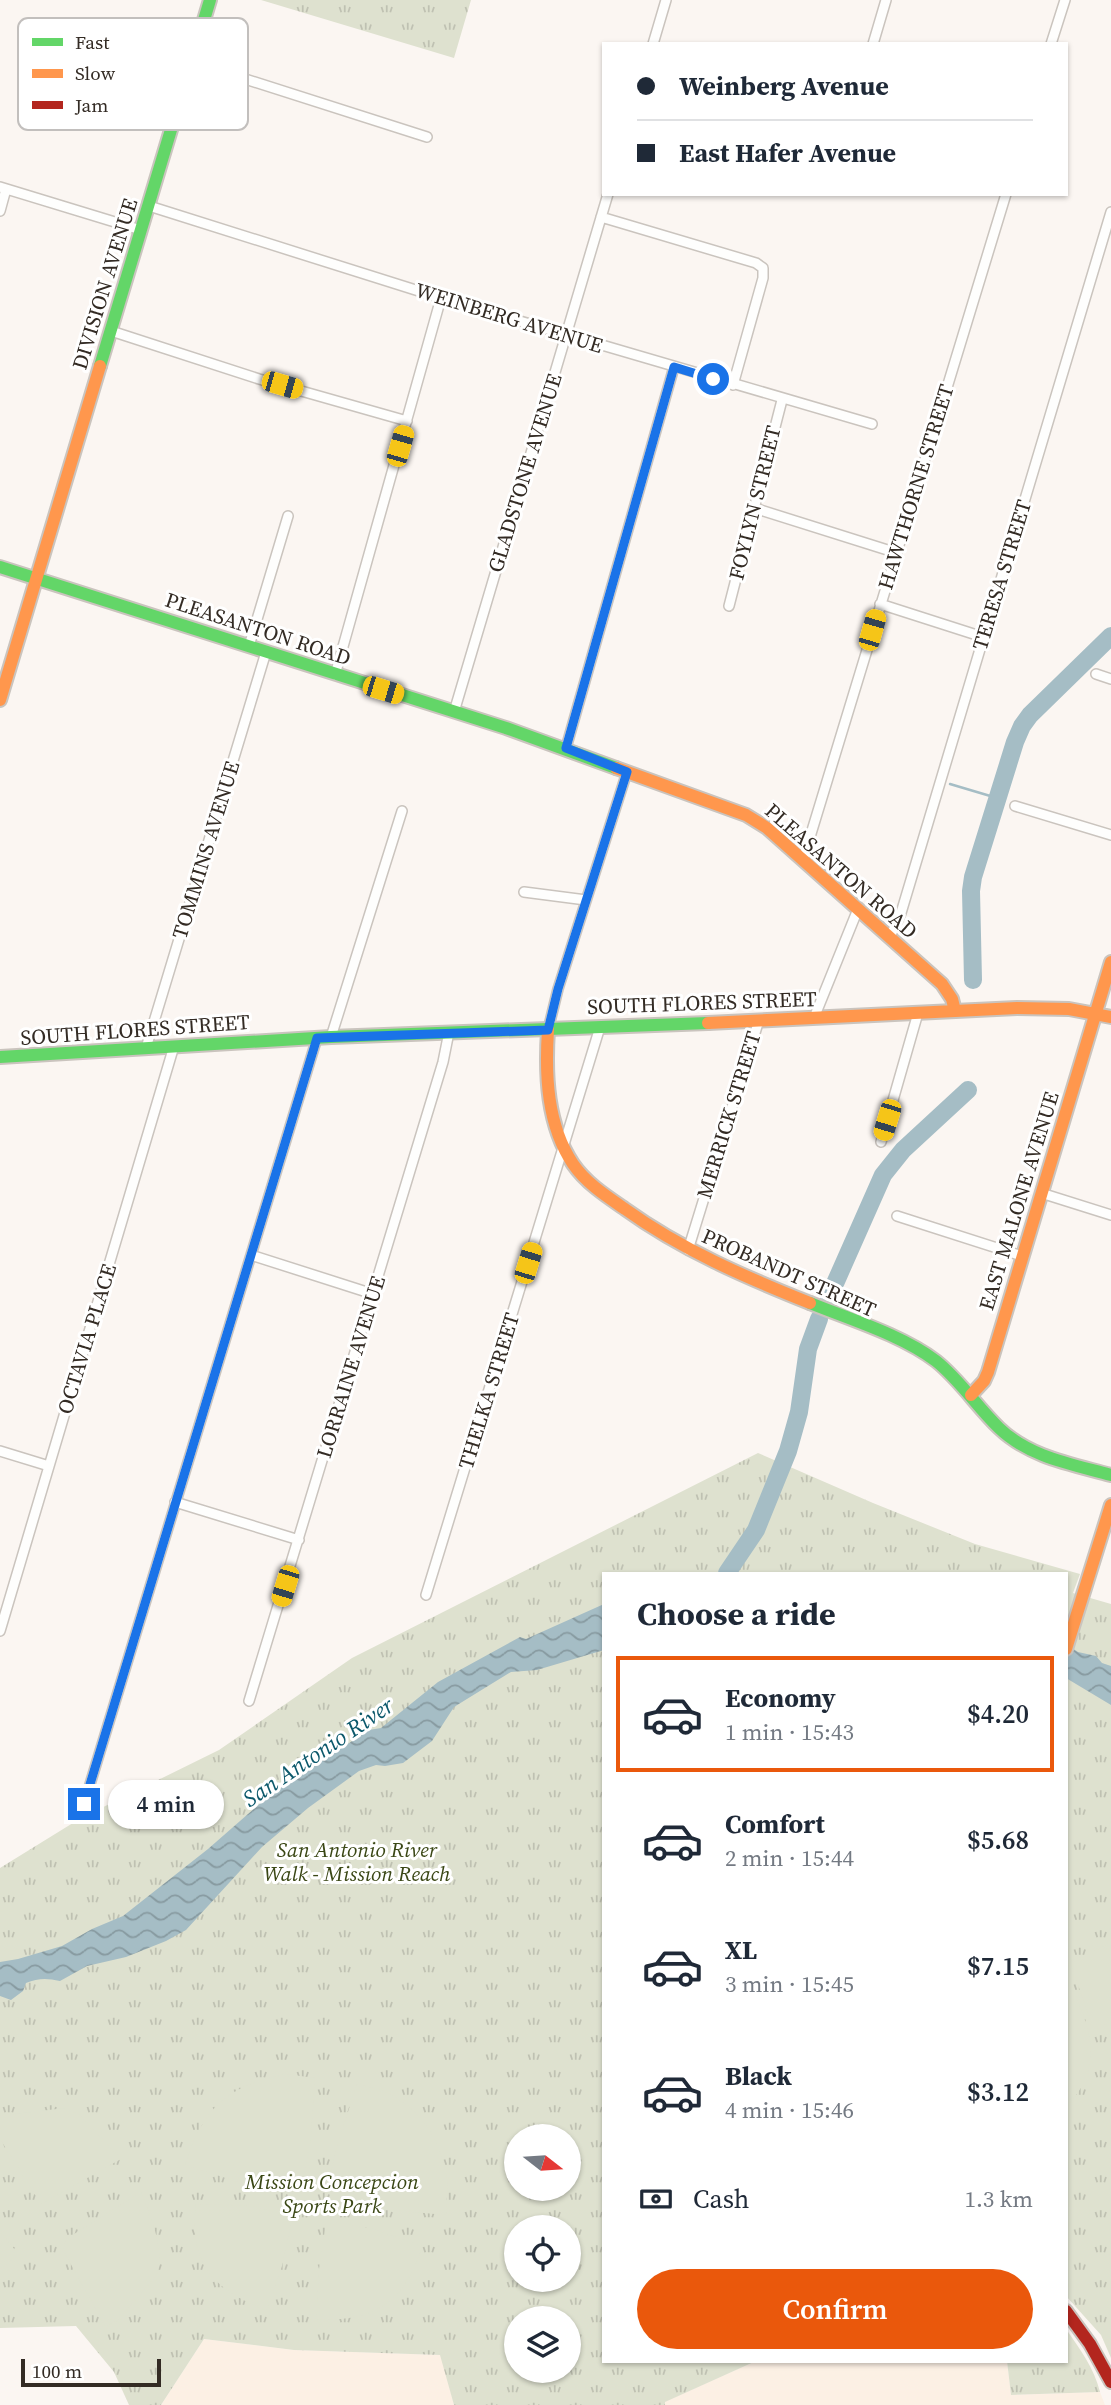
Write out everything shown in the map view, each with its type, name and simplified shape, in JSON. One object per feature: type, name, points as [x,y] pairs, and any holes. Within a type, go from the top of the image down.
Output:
[{"type":"main road","name":"DIVISION AVENUE","points":[[205,18],[210,0]]},
{"type":"main road","name":"DIVISION AVENUE","points":[[0,700],[172,130]]},
{"type":"main road","name":"PLEASANTON ROAD","points":[[0,567],[566,748],[755,820],[942,984],[952,999],[955,1011]]},
{"type":"main road","name":"EAST MALONE AVENUE","points":[[971,1395],[984,1381],[988,1372],[1111,962]]},
{"type":"main road","name":"SOUTH FLORES STREET","points":[[0,1057],[331,1037],[1033,1008],[1069,1009],[1111,1017]]},
{"type":"main road","name":"PROBANDT STREET","points":[[548,1030],[549,1094],[554,1120],[564,1147],[580,1171],[607,1196],[688,1250],[919,1351],[948,1370],[996,1425],[1019,1444],[1037,1453],[1111,1475]]},
{"type":"main road","points":[[1068,1643],[1111,1505]]},
{"type":"main road","points":[[1068,2314],[1090,2344],[1111,2382]]},
{"type":"street","points":[[654,42],[666,0]]},
{"type":"street","points":[[874,42],[886,0]]},
{"type":"street","points":[[1052,42],[1065,0]]},
{"type":"street","points":[[248,80],[427,136]]},
{"type":"street","points":[[0,211],[3,188],[142,230]]},
{"type":"street","name":"GLADSTONE AVENUE","points":[[454,712],[607,196]]},
{"type":"street","name":"HAWTHORNE STREET","points":[[803,860],[1005,196]]},
{"type":"street","name":"WEINBERG AVENUE","points":[[149,206],[441,298],[782,400],[872,424]]},
{"type":"street","name":"TERESA STREET","points":[[890,937],[901,913],[1111,212]]},
{"type":"street","points":[[601,217],[763,268],[763,278],[733,385]]},
{"type":"street","points":[[335,675],[441,298]]},
{"type":"street","points":[[111,331],[260,379],[407,421]]},
{"type":"street","points":[[566,748],[674,367]]},
{"type":"street","name":"FOYLYN STREET","points":[[729,606],[782,400]]},
{"type":"street","points":[[754,508],[897,553]]},
{"type":"street","points":[[249,646],[288,516]]},
{"type":"street","points":[[880,604],[983,637]]},
{"type":"street","name":"TOMMINS AVENUE","points":[[146,1048],[266,652]]},
{"type":"street","points":[[1096,674],[1111,679]]},
{"type":"street","points":[[548,1030],[558,989],[627,772]]},
{"type":"street","points":[[1015,807],[1111,835]]},
{"type":"street","points":[[331,1037],[402,811]]},
{"type":"street","points":[[524,891],[586,900]]},
{"type":"street","points":[[814,1018],[858,909]]},
{"type":"street","points":[[881,1142],[918,1013]]},
{"type":"street","name":"MERRICK STREET","points":[[688,1250],[759,1020]]},
{"type":"street","name":"THELKA STREET","points":[[426,1595],[600,1027]]},
{"type":"street","name":"LORRAINE AVENUE","points":[[249,1701],[443,1062],[449,1032]]},
{"type":"street","points":[[84,1804],[317,1038]]},
{"type":"street","name":"OCTAVIA PLACE","points":[[0,1631],[174,1046]]},
{"type":"street","points":[[1041,1193],[1111,1215]]},
{"type":"street","points":[[897,1216],[1023,1256]]},
{"type":"street","points":[[251,1255],[373,1294]]},
{"type":"street","points":[[0,1451],[49,1466]]},
{"type":"street","points":[[175,1502],[299,1540]]},
{"type":"shaded area","points":[[204,2339],[294,2350],[441,2355],[454,2405],[161,2405]]},
{"type":"shaded area","points":[[752,2363],[1007,2363],[1011,2395],[1100,2392],[1105,2405],[665,2405],[664,2402]]},
{"type":"green space","points":[[261,0],[471,0],[454,58]]},
{"type":"green space","points":[[758,1453],[975,1544],[1080,1574],[1073,1593],[1111,1604],[1111,2358],[1101,2335],[1068,2298],[1068,1572],[602,1572],[602,2363],[752,2363],[665,2402],[665,2405],[454,2405],[440,2355],[294,2350],[204,2339],[161,2405],[129,2405],[114,2372],[76,2326],[0,2328],[0,1868],[81,1818],[219,1750],[352,1658]]},
{"type":"green space","points":[[1111,1942],[1111,2028],[1088,2014],[1071,1964]]},
{"type":"green space","points":[[1068,1981],[1082,2011],[1090,2044],[1091,2060],[1079,2091],[1068,2105]]},
{"type":"green space","points":[[286,2074],[315,2078],[310,2147],[302,2187],[292,2194],[254,2187],[185,2165],[200,2128],[220,2103],[247,2085]]},
{"type":"green space","name":"Mission Concepcion Sports Park","points":[[357,2084],[380,2090],[396,2098],[419,2116],[428,2128],[445,2168],[446,2215],[357,2207],[335,2202],[328,2190],[335,2152]]},
{"type":"green space","points":[[65,2108],[80,2115],[121,2159],[41,2204],[0,2139],[0,2121],[14,2114]]},
{"type":"green space","points":[[141,2192],[156,2234],[159,2267],[156,2276],[117,2321],[105,2326],[63,2250],[66,2239]]},
{"type":"green space","points":[[196,2204],[251,2206],[285,2214],[291,2224],[282,2266],[267,2310],[232,2294],[209,2272],[196,2243]]},
{"type":"green space","points":[[336,2222],[373,2229],[422,2246],[407,2282],[384,2305],[354,2317],[316,2319],[325,2230]]},
{"type":"green space","points":[[0,2231],[15,2250],[13,2259],[0,2269]]},
{"type":"green space","points":[[1068,2332],[1090,2367],[1100,2392],[1011,2395],[1007,2363],[1068,2363]]},
{"type":"water","points":[[602,1605],[602,1651],[537,1670],[511,1672],[454,1707],[432,1741],[403,1763],[376,1765],[359,1771],[308,1808],[262,1847],[186,1930],[126,1957],[87,1966],[60,1981],[43,1979],[26,1983],[23,1991],[11,2000],[0,1996],[0,1962],[62,1946],[123,1916],[208,1849],[271,1794],[369,1730],[381,1728],[438,1682],[520,1637],[526,1639]]},
{"type":"water","points":[[1068,1645],[1078,1652],[1096,1656],[1102,1663],[1111,1666],[1111,1705],[1068,1679]]},
{"type":"waterway","points":[[973,980],[973,877],[1015,742],[1030,715],[1111,636]]},
{"type":"waterway","points":[[950,784],[997,798]]},
{"type":"waterway","points":[[829,1297],[883,1175],[903,1150],[968,1090]]},
{"type":"waterway","points":[[728,1572],[756,1530],[788,1451],[799,1412],[808,1349],[819,1319]]},
{"type":"traffic: fast","points":[[205,18],[210,0]]},
{"type":"traffic: fast","points":[[100,366],[171,130]]},
{"type":"traffic: fast","points":[[0,567],[506,728],[616,768]]},
{"type":"traffic: fast","points":[[0,1057],[331,1037],[708,1023]]},
{"type":"traffic: fast","points":[[810,1303],[875,1328],[936,1361],[999,1428],[1024,1446],[1051,1458],[1111,1475]]},
{"type":"traffic: slow","points":[[0,700],[100,366]]},
{"type":"traffic: slow","points":[[616,768],[746,815],[767,828],[942,984],[952,999],[955,1011]]},
{"type":"traffic: slow","points":[[971,1395],[984,1381],[988,1372],[1111,962]]},
{"type":"traffic: slow","points":[[708,1023],[1017,1008],[1069,1009],[1111,1017]]},
{"type":"traffic: slow","points":[[548,1030],[548,1082],[553,1116],[564,1149],[584,1177],[647,1224],[691,1250],[810,1303]]},
{"type":"traffic: slow","points":[[1068,1643],[1111,1505]]},
{"type":"traffic: jam","points":[[1068,2314],[1090,2344],[1111,2382]]},
{"type":"route","points":[[84,1804],[317,1038],[548,1030],[558,989],[627,772],[566,748],[674,367],[713,379]]},
{"type":"water label","name":"San Antonio River","points":[[318,1752]]},
{"type":"park label","name":"San Antonio River Walk - Mission Reach","points":[[357,1862]]}]
